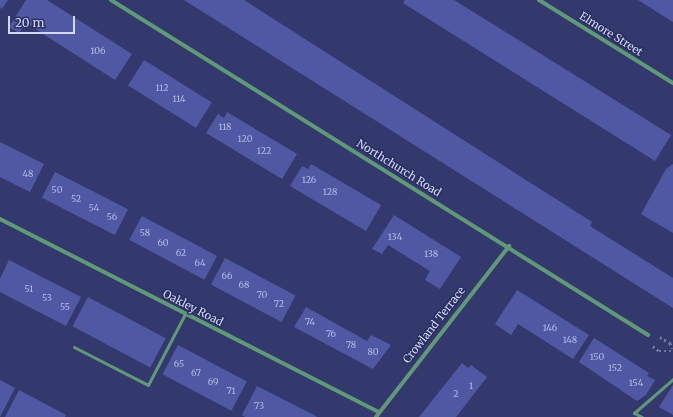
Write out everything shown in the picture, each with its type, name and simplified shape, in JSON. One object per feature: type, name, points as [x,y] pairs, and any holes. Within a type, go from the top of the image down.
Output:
[{"type":"street","name":"Northchurch Road","points":[[111,0],[509,246],[648,335]]},
{"type":"street","name":"Elmore Street","points":[[539,0],[673,83]]},
{"type":"street","name":"Oakley Road","points":[[0,219],[379,412]]},
{"type":"street","name":"Crowland Terrace","points":[[376,417],[509,246]]},
{"type":"lane","points":[[74,347],[148,385],[185,314]]},
{"type":"lane","points":[[642,417],[634,413],[673,379]]},
{"type":"path","points":[[648,335],[651,345],[655,348],[673,351]]},
{"type":"building","points":[[0,0],[8,0],[2,9],[0,7]]},
{"type":"building","points":[[26,0],[47,0],[132,54],[115,80],[26,23],[19,33],[9,27]]},
{"type":"building","points":[[184,0],[244,0],[592,222],[590,226],[673,278],[673,308]]},
{"type":"building","points":[[405,0],[454,0],[671,135],[655,161],[403,3]]},
{"type":"building","points":[[638,0],[673,0],[673,22]]},
{"type":"building","points":[[144,60],[212,102],[196,128],[128,85]]},
{"type":"building","points":[[227,112],[297,154],[282,179],[206,133],[218,114],[224,118]]},
{"type":"building","points":[[0,142],[44,164],[30,192],[0,177]]},
{"type":"building","points":[[311,164],[381,205],[366,231],[290,186],[302,166],[308,169]]},
{"type":"building","points":[[673,164],[673,233],[641,214],[666,169]]},
{"type":"building","points":[[55,172],[128,209],[115,235],[42,198]]},
{"type":"building","points":[[394,215],[461,257],[440,289],[425,280],[430,271],[388,245],[382,254],[372,249]]},
{"type":"building","points":[[142,216],[217,256],[204,280],[129,240]]},
{"type":"building","points":[[225,258],[296,296],[282,322],[211,284]]},
{"type":"building","points":[[9,260],[81,297],[66,326],[0,292],[0,279]]},
{"type":"building","points":[[517,290],[589,335],[573,359],[518,324],[511,335],[495,324]]},
{"type":"building","points":[[88,297],[166,338],[150,367],[73,326]]},
{"type":"building","points":[[306,307],[367,341],[371,335],[391,345],[373,369],[294,327]]},
{"type":"building","points":[[594,338],[649,373],[647,376],[655,380],[646,395],[637,401],[579,362]]},
{"type":"building","points":[[178,345],[247,382],[231,411],[163,374]]},
{"type":"building","points":[[462,363],[468,368],[471,365],[487,377],[456,417],[419,417]]},
{"type":"building","points":[[0,380],[15,388],[0,417]]},
{"type":"building","points":[[673,385],[673,415],[659,407]]},
{"type":"building","points":[[257,386],[317,417],[245,417],[242,415]]},
{"type":"building","points":[[19,390],[66,415],[65,417],[5,417]]}]
